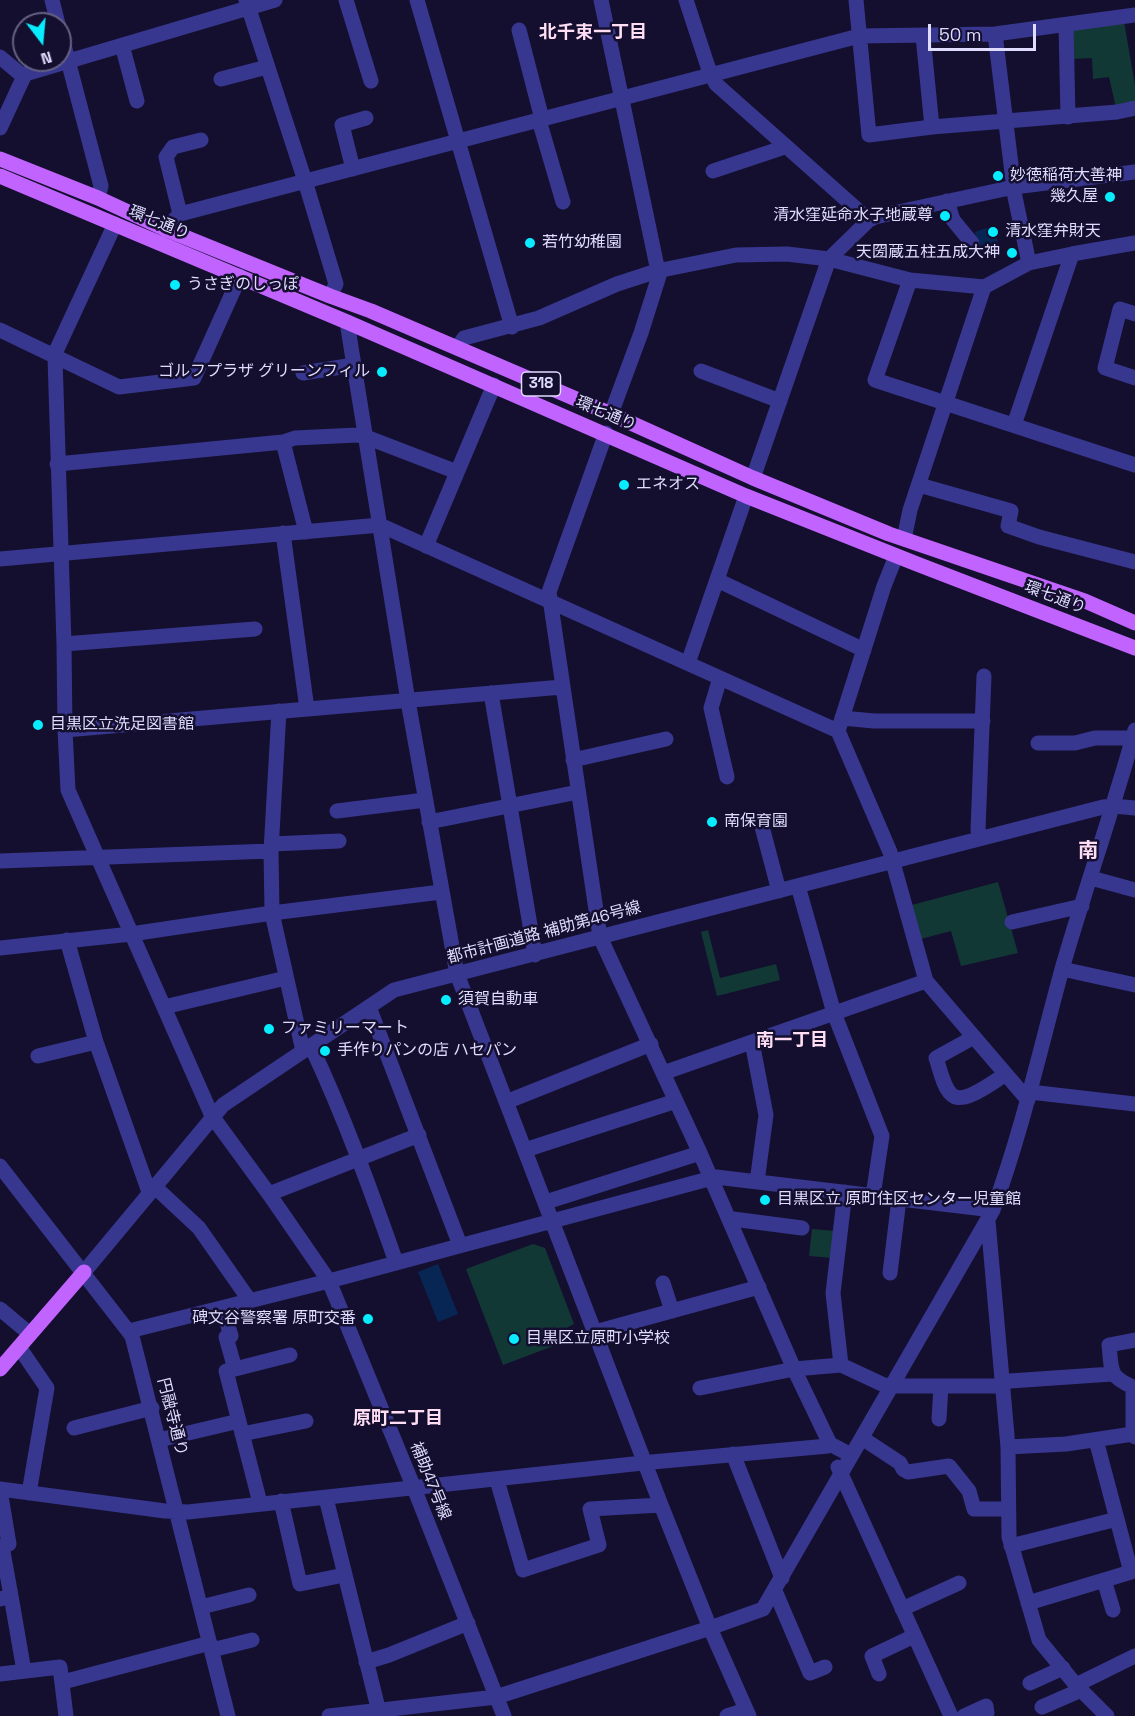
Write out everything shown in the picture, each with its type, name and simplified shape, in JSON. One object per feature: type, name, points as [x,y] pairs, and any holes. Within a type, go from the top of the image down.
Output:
[{"type":"main road","name":"環七通り","points":[[0,159],[98,198],[165,229],[371,311],[753,478],[904,538],[1084,601],[1135,623]]},
{"type":"main road","name":"環七通り","points":[[0,176],[240,276],[606,433],[746,496],[1135,648]]},
{"type":"main road","points":[[1076,625],[1084,601]]},
{"type":"main road","points":[[0,1370],[84,1272]]},
{"type":"street","points":[[72,60],[247,4],[275,0]]},
{"type":"street","points":[[346,0],[371,81]]},
{"type":"street","points":[[417,0],[512,327]]},
{"type":"street","points":[[601,0],[659,276],[611,414]]},
{"type":"street","points":[[686,0],[716,84],[869,220]]},
{"type":"street","points":[[856,0],[869,135],[932,127],[1068,117],[1135,108]]},
{"type":"street","points":[[247,4],[336,284],[330,296]]},
{"type":"street","points":[[165,229],[180,214],[859,36],[995,34],[1135,15]]},
{"type":"street","points":[[1066,25],[1068,117]]},
{"type":"street","points":[[519,30],[540,120],[563,202]]},
{"type":"street","points":[[995,34],[1015,197],[1029,264]]},
{"type":"street","points":[[923,36],[932,127]]},
{"type":"street","points":[[122,45],[137,101]]},
{"type":"street","points":[[0,57],[24,77]]},
{"type":"street","points":[[221,79],[267,67]]},
{"type":"street","points":[[0,128],[24,77],[32,72]]},
{"type":"street","points":[[71,72],[101,186],[98,198]]},
{"type":"street","points":[[353,169],[342,125],[366,118]]},
{"type":"street","points":[[180,214],[166,157],[173,147],[201,140]]},
{"type":"street","points":[[713,171],[785,147]]},
{"type":"street","points":[[753,478],[829,259],[869,220],[1014,187],[1135,172]]},
{"type":"street","points":[[947,201],[953,220],[972,243]]},
{"type":"street","points":[[55,357],[115,224]]},
{"type":"street","points":[[457,348],[464,338],[539,318],[617,284],[657,271],[736,255],[787,254],[829,259],[910,280],[984,287],[1029,264],[1135,243]]},
{"type":"street","points":[[1014,425],[1072,254]]},
{"type":"street","points":[[0,330],[119,387],[194,378],[240,276]]},
{"type":"street","points":[[910,280],[874,380],[1135,465]]},
{"type":"street","points":[[904,538],[945,402],[984,287]]},
{"type":"street","points":[[1135,314],[1120,309],[1105,368],[1135,378]]},
{"type":"street","points":[[347,322],[408,701],[457,974],[661,1505],[710,1628],[748,1713],[727,1716]]},
{"type":"street","name":"補助47号線","points":[[55,357],[64,644],[64,730],[68,790],[212,1116],[328,1281],[414,1488],[504,1716]]},
{"type":"street","points":[[303,373],[354,365]]},
{"type":"street","points":[[701,371],[780,401]]},
{"type":"street","points":[[426,546],[494,385]]},
{"type":"street","points":[[606,433],[549,592],[600,937],[651,1044],[794,1369],[952,1715],[986,1706],[987,1713]]},
{"type":"street","points":[[57,464],[283,442],[296,438],[357,435],[457,472]]},
{"type":"street","points":[[283,442],[306,532]]},
{"type":"street","points":[[919,485],[1011,511],[1008,526],[1039,537],[1135,562]]},
{"type":"street","points":[[688,663],[746,496]]},
{"type":"street","points":[[0,559],[380,525],[720,678],[840,725],[873,721],[982,721]]},
{"type":"street","points":[[283,533],[307,709]]},
{"type":"street","points":[[896,556],[884,586],[840,725],[890,852],[926,981],[1006,1074],[1029,1096],[1135,1104]]},
{"type":"street","points":[[717,580],[864,650]]},
{"type":"street","points":[[64,644],[255,629]]},
{"type":"street","points":[[981,838],[978,830],[984,676]]},
{"type":"street","points":[[720,678],[711,708],[727,777]]},
{"type":"street","points":[[64,730],[562,687]]},
{"type":"street","points":[[491,693],[535,955]]},
{"type":"street","points":[[279,711],[272,848],[272,913],[286,978],[307,1048],[336,1098],[396,1262]]},
{"type":"street","points":[[329,1716],[379,1713],[496,1697],[760,1611],[779,1585],[851,1455],[990,1215],[1009,1167],[1062,969],[1114,806],[1134,734],[1095,738],[1075,743],[1038,743]]},
{"type":"street","points":[[573,760],[666,739]]},
{"type":"street","points":[[429,822],[578,792]]},
{"type":"street","points":[[337,811],[425,800]]},
{"type":"street","name":"都市計画道路 補助第46号線","points":[[84,1272],[212,1116],[223,1106],[394,990],[981,838],[1114,806],[1135,808]]},
{"type":"street","points":[[760,819],[779,891]]},
{"type":"street","points":[[0,861],[272,848],[339,841]]},
{"type":"street","points":[[1091,878],[1135,890]]},
{"type":"street","points":[[798,886],[834,1013],[882,1136],[873,1196]]},
{"type":"street","points":[[0,948],[131,934],[272,913],[441,892]]},
{"type":"street","points":[[1012,922],[1082,906]]},
{"type":"street","points":[[67,940],[96,1042],[152,1189],[199,1228],[250,1301]]},
{"type":"street","points":[[1062,969],[1135,986]]},
{"type":"street","points":[[164,1007],[286,978]]},
{"type":"street","points":[[663,1073],[926,981]]},
{"type":"street","points":[[369,1006],[460,1245]]},
{"type":"street","points":[[974,1037],[936,1058],[949,1093],[956,1099],[965,1098],[1006,1074]]},
{"type":"street","points":[[38,1056],[96,1042]]},
{"type":"street","points":[[752,1042],[766,1115],[757,1182]]},
{"type":"street","points":[[506,1102],[651,1044]]},
{"type":"street","points":[[525,1150],[676,1101]]},
{"type":"street","points":[[269,1194],[419,1135]]},
{"type":"street","points":[[546,1202],[700,1153]]},
{"type":"street","name":"円融寺通り","points":[[0,1166],[132,1336],[228,1716]]},
{"type":"street","points":[[129,1331],[328,1281],[716,1177],[899,1199],[990,1215]]},
{"type":"street","points":[[841,1365],[833,1293],[844,1192]]},
{"type":"street","points":[[890,1273],[899,1199]]},
{"type":"street","points":[[990,1215],[1008,1447],[1007,1509],[1011,1546],[1040,1640],[1078,1688],[1107,1716]]},
{"type":"street","points":[[729,1220],[802,1228]]},
{"type":"street","points":[[663,1283],[672,1311]]},
{"type":"street","points":[[595,1332],[759,1287]]},
{"type":"street","points":[[223,1308],[231,1336],[226,1337],[235,1369]]},
{"type":"street","points":[[0,1309],[30,1334]]},
{"type":"street","points":[[1008,1447],[1066,1444],[1134,1435],[1134,1387],[1112,1374],[1108,1345],[1135,1340]]},
{"type":"street","points":[[19,1347],[47,1388],[29,1493]]},
{"type":"street","points":[[260,1503],[226,1371],[290,1355]]},
{"type":"street","points":[[700,1388],[794,1369],[841,1365],[884,1385],[892,1386],[997,1386],[1010,1381],[1112,1374]]},
{"type":"street","points":[[939,1419],[941,1386]]},
{"type":"street","points":[[74,1428],[152,1408]]},
{"type":"street","points":[[159,1440],[240,1427],[306,1421]]},
{"type":"street","points":[[862,1438],[900,1463],[908,1472],[949,1466],[969,1491],[974,1509],[1007,1509]]},
{"type":"street","points":[[1028,1602],[1131,1572],[1096,1440]]},
{"type":"street","points":[[24,1671],[6,1598],[2,1546],[9,1544],[0,1490],[188,1512],[829,1445],[851,1455]]},
{"type":"street","points":[[733,1454],[810,1673],[825,1667]]},
{"type":"street","points":[[497,1480],[523,1570],[599,1545],[590,1509],[661,1505]]},
{"type":"street","points":[[326,1498],[379,1713]]},
{"type":"street","points":[[281,1502],[300,1584],[344,1575]]},
{"type":"street","points":[[1011,1546],[1117,1519]]},
{"type":"street","points":[[1104,1580],[1113,1610]]},
{"type":"street","points":[[902,1609],[959,1583]]},
{"type":"street","points":[[201,1607],[249,1595]]},
{"type":"street","points":[[366,1662],[468,1623]]},
{"type":"street","points":[[879,1674],[872,1656],[914,1636]]},
{"type":"street","points":[[63,1682],[211,1647],[252,1640]]},
{"type":"street","points":[[1042,1707],[1135,1656]]},
{"type":"street","points":[[0,1674],[60,1667],[66,1716]]},
{"type":"street","points":[[1030,1683],[1063,1668]]},
{"type":"green space","points":[[1124,22],[1135,85],[1135,104],[1116,108],[1109,77],[1093,79],[1092,58],[1072,59],[1071,28]]},
{"type":"green space","points":[[998,882],[1018,953],[961,966],[951,931],[917,940],[908,906]]},
{"type":"green space","points":[[708,930],[720,978],[776,964],[780,980],[717,996],[701,932]]},
{"type":"green space","points":[[812,1229],[836,1231],[833,1258],[809,1256]]},
{"type":"green space","points":[[533,1244],[545,1248],[574,1324],[568,1327],[572,1339],[503,1365],[466,1269]]},
{"type":"water","points":[[989,227],[997,238],[1000,253],[991,258],[977,246],[975,232]]},
{"type":"water","points":[[438,1264],[458,1314],[438,1322],[418,1272]]},
{"type":"place","name":"妙徳稲荷大善神","points":[[998,176]]},
{"type":"place","name":"幾久屋","points":[[1110,197]]},
{"type":"place","name":"清水窪延命水子地蔵尊","points":[[945,216]]},
{"type":"place","name":"清水窪弁財天","points":[[993,232]]},
{"type":"place","name":"若竹幼稚園","points":[[530,243]]},
{"type":"place","name":"天圀蔵五柱五成大神","points":[[1012,253]]},
{"type":"place","name":"うさぎのしっぽ","points":[[175,285]]},
{"type":"place","name":"ゴルフプラザ グリーンフィル","points":[[382,372]]},
{"type":"place","name":"エネオス","points":[[624,485]]},
{"type":"place","name":"目黒区立洗足図書館","points":[[38,725]]},
{"type":"place","name":"南保育園","points":[[712,822]]},
{"type":"place","name":"須賀自動車","points":[[446,1000]]},
{"type":"place","name":"ファミリーマート","points":[[269,1029]]},
{"type":"place","name":"手作りパンの店 ハセパン","points":[[325,1051]]},
{"type":"place","name":"目黒区立 原町住区センター児童館","points":[[765,1200]]},
{"type":"place","name":"碑文谷警察署 原町交番","points":[[368,1319]]},
{"type":"place","name":"目黒区立原町小学校","points":[[514,1339]]},
{"type":"district","name":"北千束一丁目","points":[[593,33]]},
{"type":"district","name":"南","points":[[1088,852]]},
{"type":"district","name":"南一丁目","points":[[792,1041]]},
{"type":"district","name":"原町二丁目","points":[[398,1419]]}]
